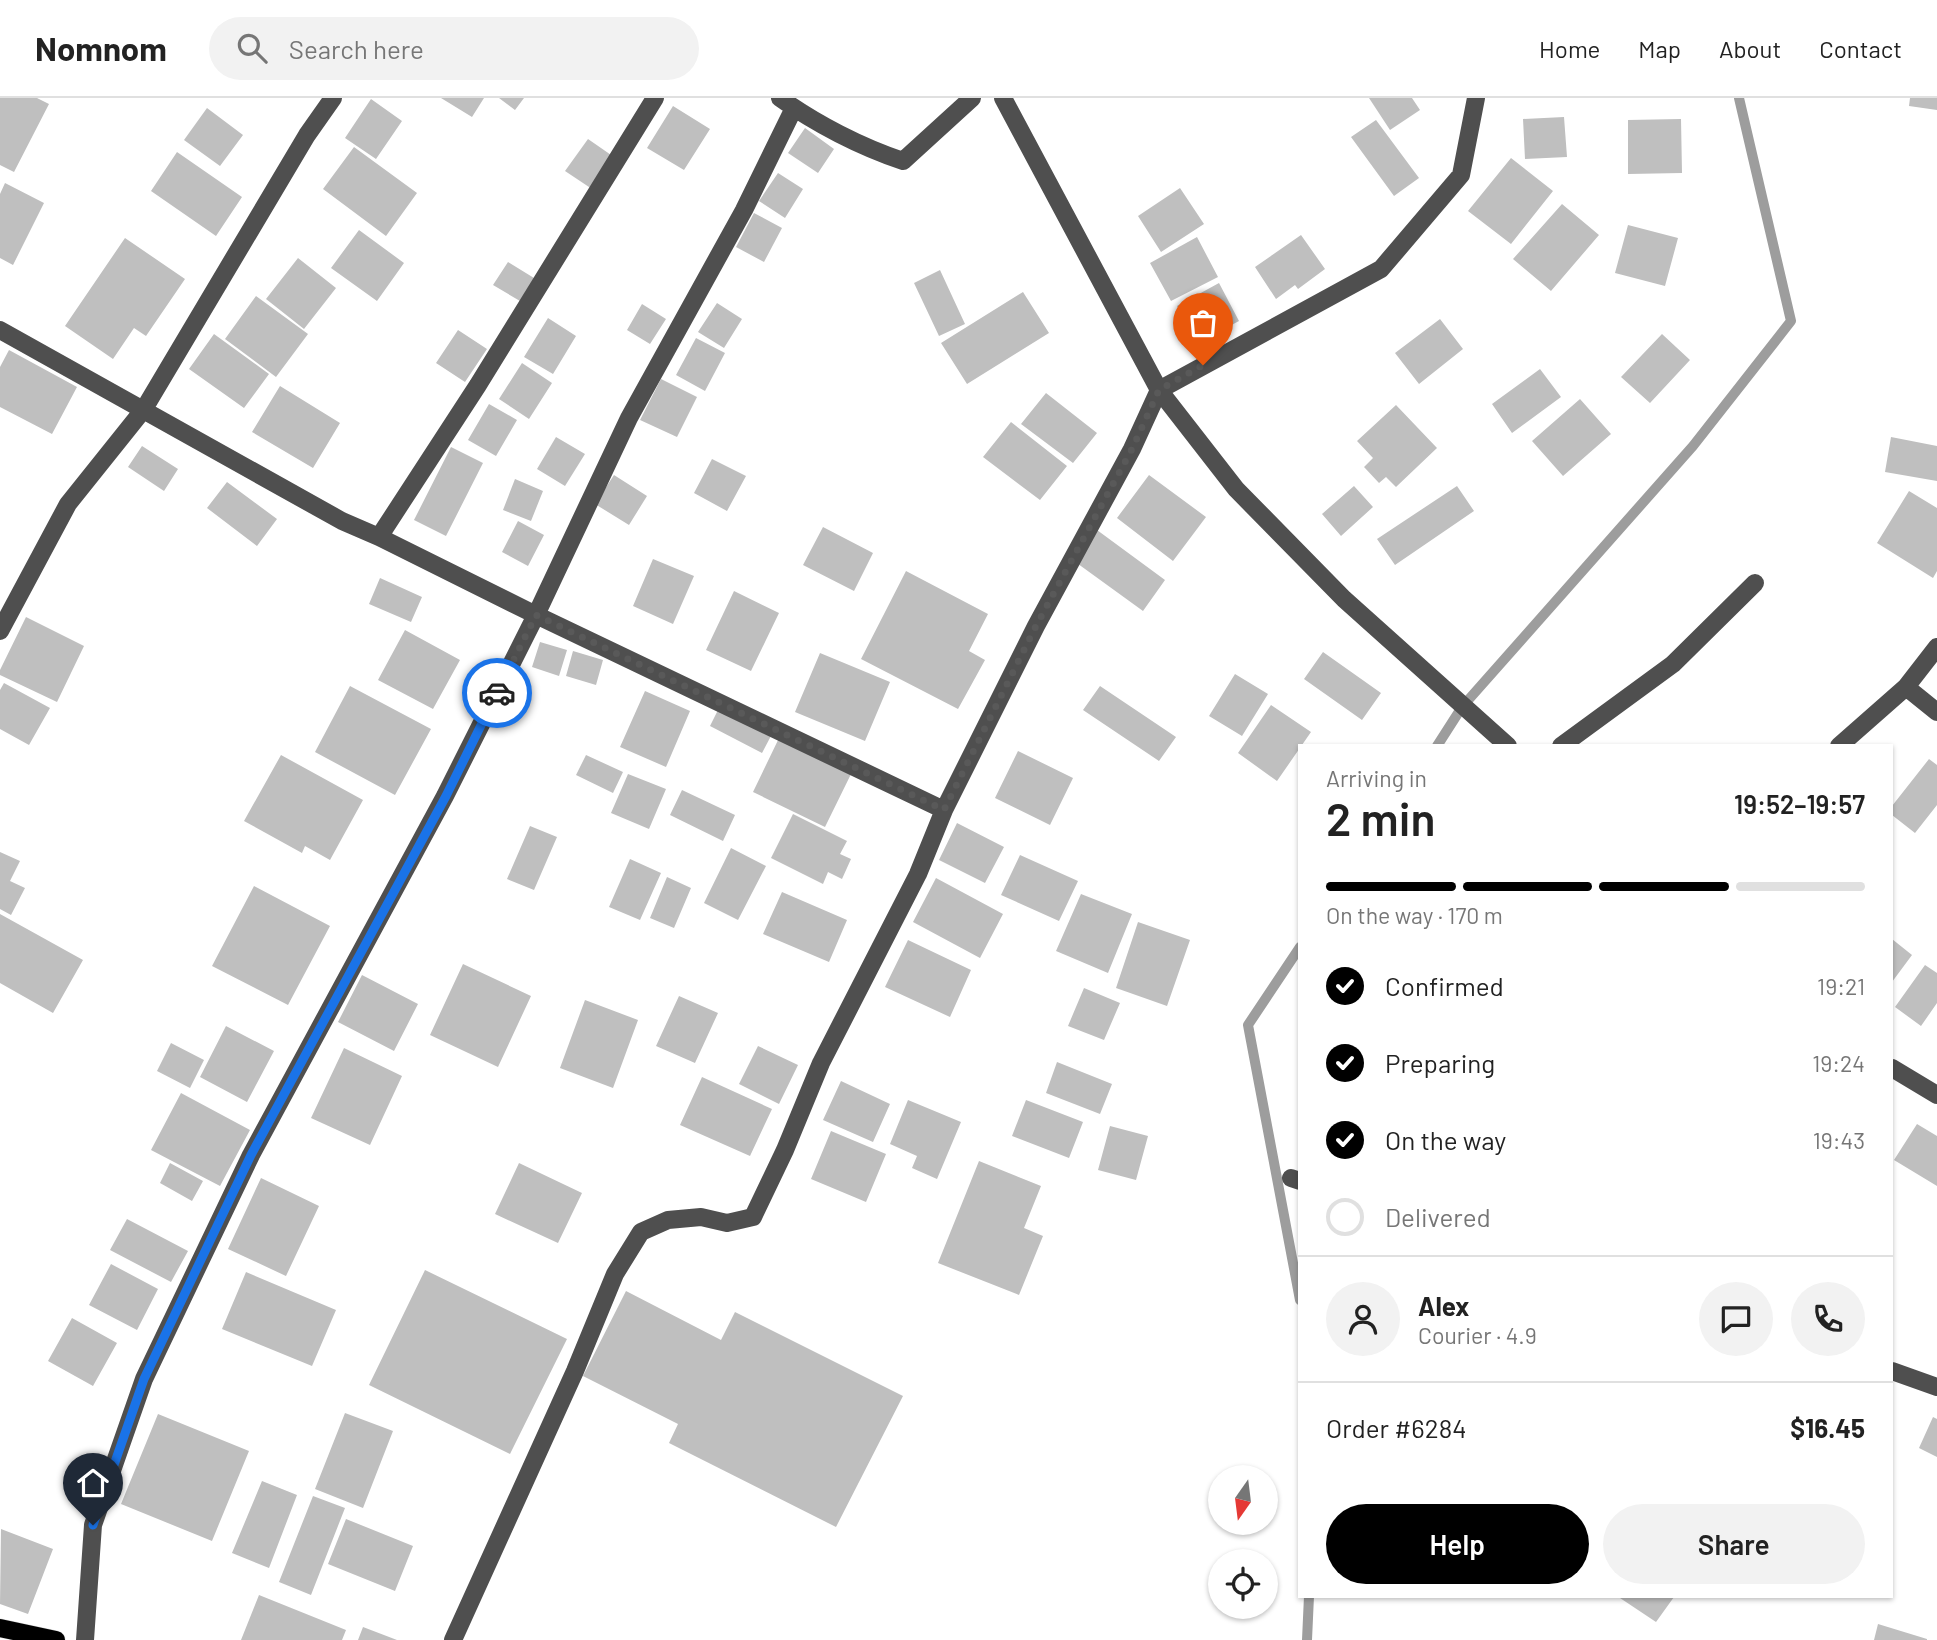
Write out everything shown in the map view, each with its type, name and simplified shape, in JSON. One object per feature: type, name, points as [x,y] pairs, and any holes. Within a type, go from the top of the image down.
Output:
[{"type":"main road","points":[[0,1629],[56,1640]]},
{"type":"street","points":[[0,631],[68,504],[144,409],[307,135],[333,98]]},
{"type":"street","points":[[379,537],[478,385],[655,98]]},
{"type":"street","points":[[85,1640],[93,1525],[144,1379],[251,1155],[446,796],[536,615],[629,418],[744,210],[787,103],[878,153],[903,161],[972,98]]},
{"type":"street","points":[[1003,98],[1159,390],[1236,489],[1344,599],[1506,744]]},
{"type":"street","points":[[453,1640],[575,1371],[615,1274],[641,1232],[668,1220],[701,1217],[727,1223],[753,1217],[785,1150],[821,1063],[918,874],[944,810],[1036,626],[1132,449],[1159,390],[1381,269],[1461,175],[1476,98]]},
{"type":"street","points":[[0,330],[342,521],[944,810]]},
{"type":"street","points":[[1564,744],[1673,664],[1755,583]]},
{"type":"street","points":[[1841,744],[1906,687],[1937,647]]},
{"type":"street","points":[[1906,687],[1937,712]]},
{"type":"street","points":[[1893,1069],[1937,1095]]},
{"type":"street","points":[[1893,1371],[1937,1387]]},
{"type":"building","points":[[0,98],[37,98],[49,104],[14,172],[0,165]]},
{"type":"building","points":[[441,98],[484,98],[472,117]]},
{"type":"building","points":[[499,98],[524,98],[515,110]]},
{"type":"building","points":[[1369,98],[1412,98],[1420,110],[1390,130]]},
{"type":"building","points":[[1910,98],[1937,98],[1937,110],[1909,106]]},
{"type":"building","points":[[371,99],[402,121],[376,159],[345,138]]},
{"type":"building","points":[[673,106],[710,129],[684,170],[647,148]]},
{"type":"building","points":[[207,108],[243,135],[220,166],[184,140]]},
{"type":"building","points":[[1564,117],[1567,157],[1525,159],[1523,119]]},
{"type":"building","points":[[1681,119],[1682,173],[1628,174],[1628,120]]},
{"type":"building","points":[[1376,120],[1419,178],[1394,196],[1351,137]]},
{"type":"building","points":[[805,128],[834,149],[818,173],[788,153]]},
{"type":"building","points":[[588,139],[614,157],[592,189],[565,171]]},
{"type":"building","points":[[354,147],[417,193],[386,236],[323,189]]},
{"type":"building","points":[[177,152],[242,197],[216,236],[151,191]]},
{"type":"building","points":[[1511,158],[1553,191],[1511,244],[1468,211]]},
{"type":"building","points":[[778,173],[803,189],[785,218],[759,201]]},
{"type":"building","points":[[5,183],[44,203],[13,265],[0,258],[0,194]]},
{"type":"building","points":[[1180,188],[1204,224],[1161,252],[1138,216]]},
{"type":"building","points":[[1562,204],[1599,235],[1551,291],[1513,259]]},
{"type":"building","points":[[754,213],[782,228],[764,262],[736,247]]},
{"type":"building","points":[[1628,225],[1678,238],[1665,286],[1615,273]]},
{"type":"building","points":[[359,230],[404,263],[377,301],[331,268]]},
{"type":"building","points":[[1301,235],[1325,269],[1298,289],[1295,285],[1276,299],[1255,267]]},
{"type":"building","points":[[1197,237],[1218,277],[1171,301],[1150,263]]},
{"type":"building","points":[[125,238],[185,279],[146,336],[134,328],[113,359],[65,326]]},
{"type":"building","points":[[298,258],[336,288],[304,329],[266,299]]},
{"type":"building","points":[[508,262],[534,278],[520,301],[493,285]]},
{"type":"building","points":[[940,270],[965,324],[939,336],[914,283]]},
{"type":"building","points":[[1219,283],[1239,321],[1198,343],[1177,306]]},
{"type":"building","points":[[1023,292],[1049,333],[967,384],[941,343]]},
{"type":"building","points":[[256,296],[308,334],[276,377],[225,339]]},
{"type":"building","points":[[717,303],[742,319],[724,348],[698,332]]},
{"type":"building","points":[[642,304],[666,319],[650,344],[627,330]]},
{"type":"building","points":[[548,318],[576,336],[553,374],[524,357]]},
{"type":"building","points":[[1440,319],[1463,349],[1419,384],[1395,353]]},
{"type":"building","points":[[458,330],[487,349],[465,382],[436,363]]},
{"type":"building","points":[[214,334],[269,374],[244,408],[189,369]]},
{"type":"building","points":[[1662,334],[1690,360],[1650,403],[1621,377]]},
{"type":"building","points":[[696,338],[725,353],[705,391],[676,375]]},
{"type":"building","points":[[9,350],[77,387],[52,434],[0,407],[0,367]]},
{"type":"building","points":[[522,363],[552,383],[529,419],[499,399]]},
{"type":"building","points":[[1540,369],[1561,397],[1512,433],[1492,404]]},
{"type":"building","points":[[661,379],[697,397],[677,437],[640,420]]},
{"type":"building","points":[[280,386],[340,423],[313,468],[252,432]]},
{"type":"building","points":[[1046,393],[1097,433],[1073,463],[1021,424]]},
{"type":"building","points":[[1580,399],[1611,434],[1563,476],[1532,441]]},
{"type":"building","points":[[489,404],[517,420],[496,456],[468,440]]},
{"type":"building","points":[[1396,405],[1437,448],[1396,487],[1386,477],[1379,483],[1364,467],[1373,458],[1357,441]]},
{"type":"building","points":[[1011,422],[1067,466],[1040,500],[983,457]]},
{"type":"building","points":[[556,437],[585,454],[565,486],[537,469]]},
{"type":"building","points":[[1891,437],[1937,446],[1937,481],[1885,472]]},
{"type":"building","points":[[142,446],[178,469],[164,491],[128,467]]},
{"type":"building","points":[[451,447],[483,463],[446,536],[414,520]]},
{"type":"building","points":[[712,459],[746,476],[727,511],[694,493]]},
{"type":"building","points":[[614,475],[647,496],[629,525],[595,504]]},
{"type":"building","points":[[1149,475],[1206,517],[1173,561],[1117,518]]},
{"type":"building","points":[[515,479],[543,491],[531,521],[503,510]]},
{"type":"building","points":[[227,482],[277,519],[257,546],[207,508]]},
{"type":"building","points":[[1354,486],[1373,507],[1341,536],[1322,514]]},
{"type":"building","points":[[1457,486],[1474,511],[1395,565],[1377,539]]},
{"type":"building","points":[[1909,491],[1937,508],[1937,571],[1933,578],[1877,543]]},
{"type":"building","points":[[518,521],[544,535],[528,566],[502,552]]},
{"type":"building","points":[[823,527],[873,553],[854,591],[803,565]]},
{"type":"building","points":[[1097,530],[1165,580],[1143,611],[1074,561]]},
{"type":"building","points":[[653,559],[694,576],[673,624],[633,606]]},
{"type":"building","points":[[906,571],[988,614],[969,651],[985,660],[958,709],[861,659]]},
{"type":"building","points":[[380,578],[422,597],[411,622],[369,604]]},
{"type":"building","points":[[734,591],[779,613],[751,671],[706,650]]},
{"type":"building","points":[[26,617],[84,646],[57,702],[0,675]]},
{"type":"building","points":[[405,630],[460,660],[433,709],[378,680]]},
{"type":"building","points":[[540,642],[567,650],[559,676],[532,667]]},
{"type":"building","points":[[573,651],[603,660],[596,685],[566,676]]},
{"type":"building","points":[[1323,652],[1381,693],[1362,720],[1304,679]]},
{"type":"building","points":[[820,653],[890,682],[865,741],[795,712]]},
{"type":"building","points":[[1235,674],[1268,694],[1242,736],[1209,716]]},
{"type":"building","points":[[4,683],[50,708],[29,745],[0,729],[0,690]]},
{"type":"building","points":[[350,686],[431,729],[395,795],[315,752]]},
{"type":"building","points":[[1100,686],[1176,737],[1159,761],[1083,710]]},
{"type":"building","points":[[645,691],[690,711],[666,767],[620,747]]},
{"type":"building","points":[[1271,705],[1311,732],[1303,744],[1298,744],[1298,751],[1277,781],[1238,753]]},
{"type":"building","points":[[720,706],[772,734],[762,753],[710,726]]},
{"type":"building","points":[[780,736],[852,772],[825,827],[753,792]]},
{"type":"building","points":[[1018,751],[1073,778],[1050,825],[995,798]]},
{"type":"building","points":[[281,755],[363,800],[330,860],[305,846],[302,853],[244,821]]},
{"type":"building","points":[[586,755],[623,772],[613,793],[576,775]]},
{"type":"building","points":[[1929,759],[1937,765],[1937,805],[1915,833],[1893,816],[1893,805]]},
{"type":"building","points":[[628,774],[666,789],[649,829],[611,813]]},
{"type":"building","points":[[682,790],[735,815],[723,841],[670,815]]},
{"type":"building","points":[[793,814],[847,841],[840,854],[851,859],[842,879],[828,872],[823,884],[771,858]]},
{"type":"building","points":[[957,823],[1004,847],[985,883],[939,860]]},
{"type":"building","points":[[530,826],[557,837],[534,890],[507,879]]},
{"type":"building","points":[[731,848],[766,866],[738,920],[704,903]]},
{"type":"building","points":[[0,852],[20,861],[10,881],[25,888],[11,915],[0,909]]},
{"type":"building","points":[[1020,855],[1078,881],[1059,921],[1001,895]]},
{"type":"building","points":[[630,859],[661,873],[640,920],[609,907]]},
{"type":"building","points":[[667,877],[691,888],[674,928],[650,918]]},
{"type":"building","points":[[936,878],[1003,914],[980,958],[913,922]]},
{"type":"building","points":[[254,886],[330,926],[288,1005],[212,966]]},
{"type":"building","points":[[782,892],[847,920],[829,962],[763,934]]},
{"type":"building","points":[[1081,894],[1132,914],[1108,973],[1056,951]]},
{"type":"building","points":[[0,914],[83,960],[53,1013],[0,983]]},
{"type":"building","points":[[1138,922],[1190,940],[1167,1006],[1116,988]]},
{"type":"building","points":[[908,940],[971,970],[950,1017],[885,987]]},
{"type":"building","points":[[1893,940],[1912,955],[1893,981]]},
{"type":"building","points":[[463,964],[531,996],[498,1067],[430,1035]]},
{"type":"building","points":[[1925,965],[1937,973],[1937,1003],[1921,1026],[1895,1007]]},
{"type":"building","points":[[362,975],[418,1004],[394,1051],[338,1022]]},
{"type":"building","points":[[1084,988],[1120,1003],[1104,1040],[1068,1026]]},
{"type":"building","points":[[679,996],[718,1013],[695,1063],[656,1046]]},
{"type":"building","points":[[585,1000],[638,1020],[613,1088],[560,1068]]},
{"type":"building","points":[[226,1026],[274,1051],[247,1102],[200,1077]]},
{"type":"building","points":[[171,1043],[204,1060],[190,1088],[157,1071]]},
{"type":"building","points":[[758,1046],[798,1065],[779,1104],[739,1084]]},
{"type":"building","points":[[344,1048],[402,1076],[370,1145],[311,1118]]},
{"type":"building","points":[[1057,1062],[1112,1084],[1100,1114],[1046,1093]]},
{"type":"building","points":[[702,1077],[772,1109],[750,1156],[680,1125]]},
{"type":"building","points":[[841,1081],[890,1104],[873,1142],[823,1120]]},
{"type":"building","points":[[181,1093],[250,1130],[220,1186],[151,1150]]},
{"type":"building","points":[[908,1100],[961,1122],[937,1179],[912,1168],[917,1156],[890,1144]]},
{"type":"building","points":[[1026,1100],[1083,1122],[1069,1158],[1012,1136]]},
{"type":"building","points":[[1917,1124],[1937,1136],[1937,1186],[1894,1160]]},
{"type":"building","points":[[1110,1126],[1148,1136],[1136,1180],[1098,1170]]},
{"type":"building","points":[[831,1131],[886,1154],[866,1202],[811,1179]]},
{"type":"building","points":[[979,1161],[1041,1186],[1024,1228],[1043,1236],[1019,1295],[938,1263]]},
{"type":"building","points":[[170,1163],[203,1181],[192,1201],[160,1183]]},
{"type":"building","points":[[519,1163],[582,1193],[558,1243],[495,1214]]},
{"type":"building","points":[[261,1178],[319,1206],[286,1276],[228,1249]]},
{"type":"building","points":[[127,1219],[188,1251],[171,1282],[110,1250]]},
{"type":"building","points":[[111,1264],[158,1289],[137,1330],[89,1305]]},
{"type":"building","points":[[425,1270],[567,1339],[510,1454],[369,1385]]},
{"type":"building","points":[[246,1272],[336,1310],[312,1366],[222,1329]]},
{"type":"building","points":[[626,1291],[721,1340],[735,1312],[903,1396],[836,1527],[669,1443],[678,1424],[583,1376]]},
{"type":"building","points":[[72,1318],[117,1343],[93,1386],[48,1361]]},
{"type":"building","points":[[345,1413],[393,1431],[363,1508],[315,1489]]},
{"type":"building","points":[[158,1414],[249,1451],[212,1541],[121,1504]]},
{"type":"building","points":[[1933,1417],[1937,1419],[1937,1457],[1919,1448]]},
{"type":"building","points":[[262,1481],[297,1495],[269,1568],[232,1553]]},
{"type":"building","points":[[313,1496],[345,1508],[311,1595],[279,1582]]},
{"type":"building","points":[[346,1519],[413,1546],[395,1591],[328,1564]]},
{"type":"building","points":[[1,1529],[53,1549],[28,1614],[0,1604]]},
{"type":"building","points":[[259,1595],[346,1630],[342,1640],[241,1640]]},
{"type":"building","points":[[1620,1598],[1673,1598],[1656,1622]]},
{"type":"building","points":[[1878,1624],[1927,1639],[1927,1640],[1874,1640]]},
{"type":"building","points":[[363,1627],[397,1640],[358,1640]]},
{"type":"waterway","points":[[1438,744],[1462,707],[1693,446],[1791,321],[1739,98]]},
{"type":"waterway","points":[[1298,950],[1248,1025],[1298,1289]]},
{"type":"waterway","points":[[1307,1640],[1309,1598]]},
{"type":"way so far","points":[[497,693],[536,615],[944,810],[1036,626],[1132,449],[1159,390],[1203,365]]},
{"type":"route","points":[[93,1525],[144,1379],[251,1155],[446,796],[497,693]]}]
